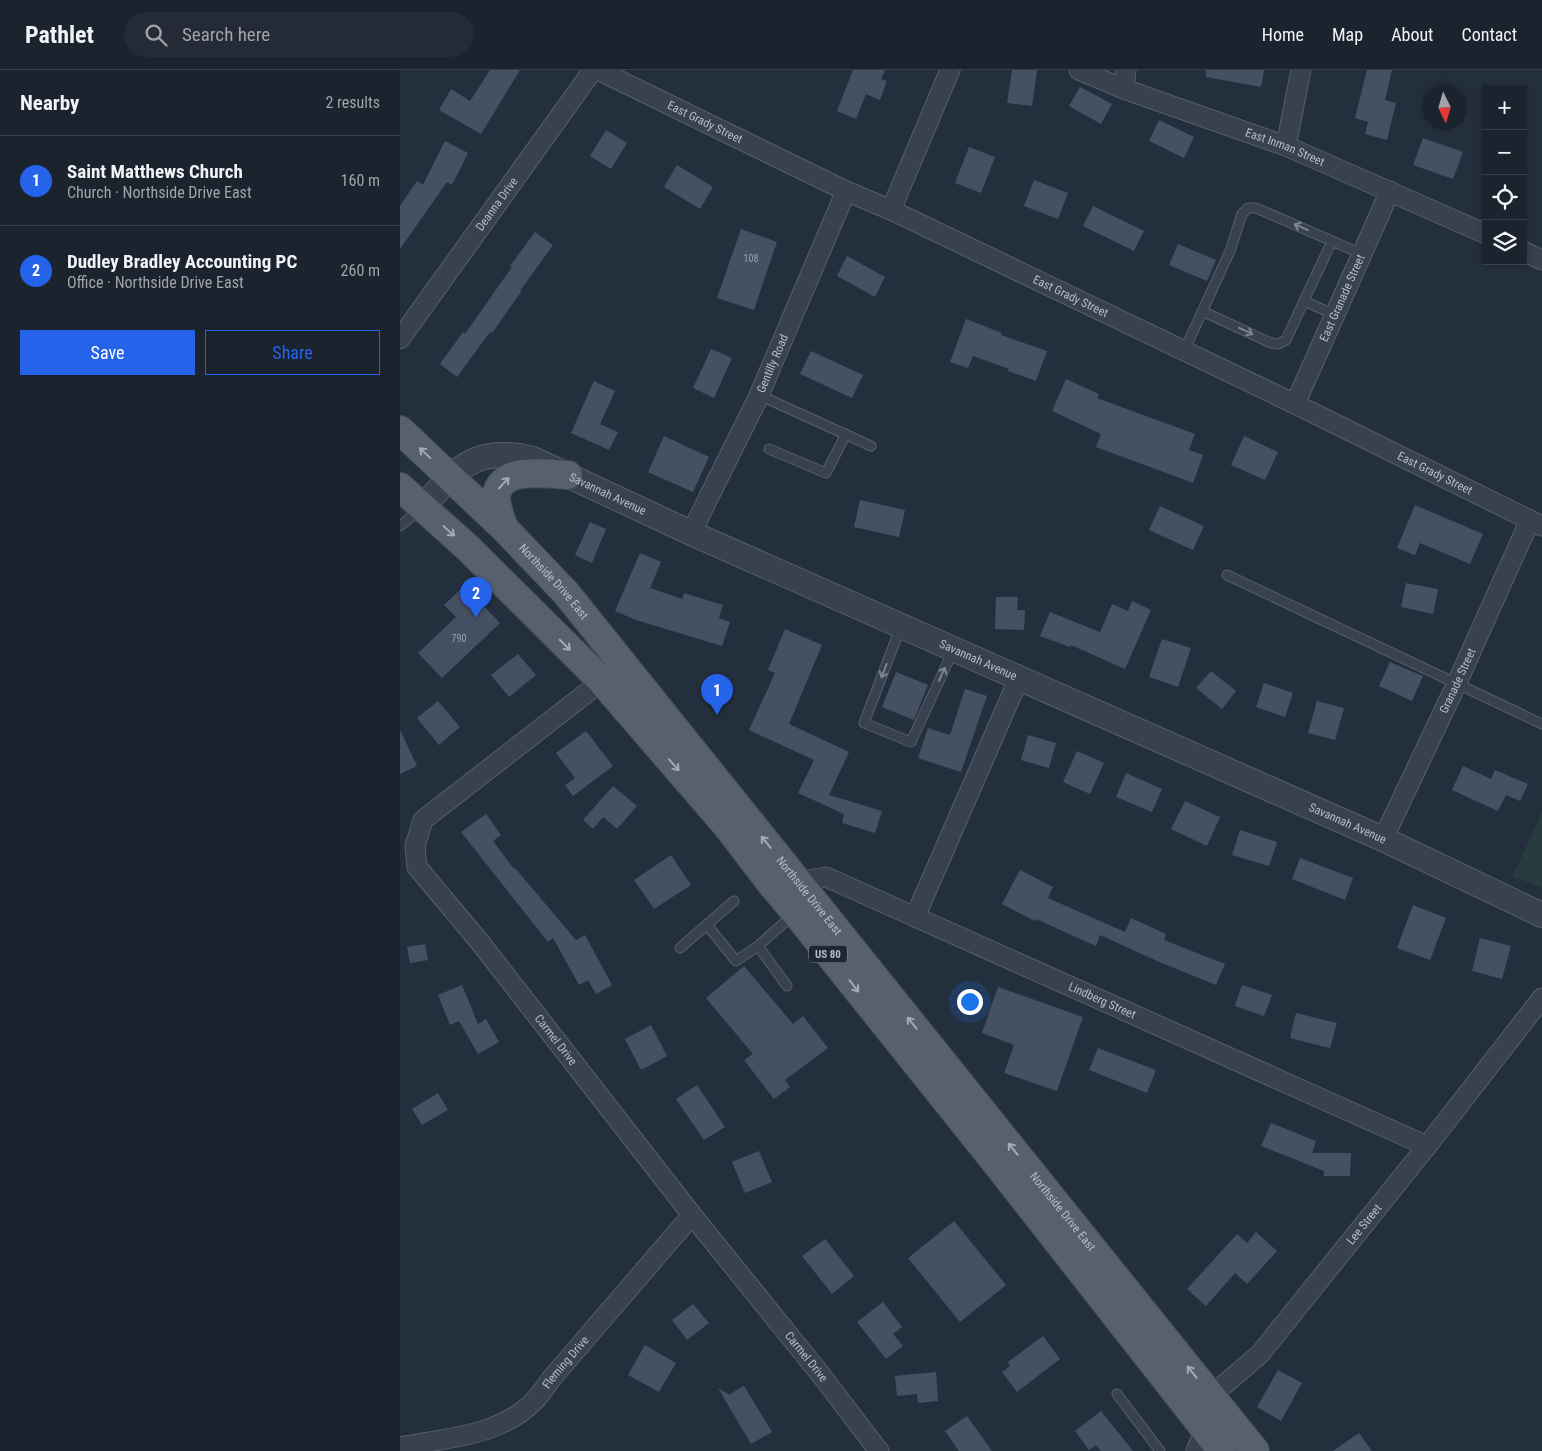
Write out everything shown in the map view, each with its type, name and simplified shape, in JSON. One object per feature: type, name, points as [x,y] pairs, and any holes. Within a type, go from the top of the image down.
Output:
[{"type":"main road","name":"Northside Drive East","points":[[400,430],[504,528],[566,593],[624,664],[785,884],[1255,1451]]},
{"type":"main road","points":[[504,528],[496,497],[499,488],[508,478],[519,474],[568,475]]},
{"type":"main road","name":"Northside Drive East","points":[[400,487],[468,548],[601,680],[727,826],[785,884],[796,913],[1000,1168],[1200,1440],[1222,1451]]},
{"type":"street","name":"Deanna Drive","points":[[400,339],[593,70]]},
{"type":"street","name":"East Grady Street","points":[[598,70],[846,192],[891,210],[1295,404],[1536,523]]},
{"type":"street","points":[[891,210],[950,70]]},
{"type":"street","name":"East Inman Street","points":[[1079,70],[1124,89],[1286,146],[1482,232]]},
{"type":"street","points":[[1124,89],[1126,70]]},
{"type":"street","points":[[1286,146],[1301,70]]},
{"type":"street","name":"East Granade Street","points":[[1295,404],[1390,191]]},
{"type":"street","name":"Gentilly Road","points":[[691,533],[759,395],[846,192]]},
{"type":"street","points":[[1527,253],[1542,260]]},
{"type":"street","name":"Savannah Avenue","points":[[423,508],[450,476],[470,462],[502,454],[518,455],[533,459],[691,533],[1383,839],[1542,915]]},
{"type":"street","name":"Granade Street","points":[[1383,839],[1456,684],[1536,523]]},
{"type":"street","name":"Carmel Drive","points":[[624,664],[423,820],[414,846],[417,867],[479,941],[879,1451]]},
{"type":"street","points":[[915,917],[1019,678]]},
{"type":"street","name":"Lindberg Street","points":[[785,884],[826,877],[1427,1146]]},
{"type":"street","name":"Lee Street","points":[[1211,1396],[1260,1354],[1427,1146],[1542,998]]},
{"type":"street","name":"Fleming Drive","points":[[400,1447],[484,1431],[514,1417],[527,1407],[692,1215]]},
{"type":"street","points":[[1200,1440],[1211,1396]]},
{"type":"lane","points":[[1184,351],[1230,251],[1242,214],[1248,208],[1256,208],[1362,254]]},
{"type":"lane","points":[[1202,311],[1271,343],[1278,344],[1286,340],[1332,241]]},
{"type":"lane","points":[[1304,301],[1335,315]]},
{"type":"lane","points":[[759,395],[871,446]]},
{"type":"lane","points":[[769,449],[826,473],[846,434]]},
{"type":"lane","points":[[400,526],[423,508]]},
{"type":"lane","points":[[1227,575],[1542,724]]},
{"type":"lane","points":[[902,626],[864,723],[911,742],[954,649]]},
{"type":"lane","points":[[680,948],[734,901]]},
{"type":"lane","points":[[707,925],[736,961],[758,946],[796,913]]},
{"type":"lane","points":[[758,946],[787,986]]},
{"type":"lane","points":[[1117,1394],[1160,1451]]},
{"type":"green space","points":[[1542,812],[1542,888],[1513,876]]},
{"type":"building","points":[[490,70],[520,70],[481,134],[439,110],[451,89],[470,101]]},
{"type":"building","points":[[853,70],[885,70],[881,79],[887,81],[880,100],[866,94],[856,119],[837,111]]},
{"type":"building","points":[[1012,70],[1037,70],[1032,106],[1007,103]]},
{"type":"building","points":[[1206,70],[1264,70],[1261,87],[1206,77]]},
{"type":"building","points":[[1367,70],[1392,70],[1385,100],[1396,103],[1387,140],[1365,134],[1368,122],[1355,118]]},
{"type":"building","points":[[1080,87],[1112,104],[1101,124],[1069,106]]},
{"type":"building","points":[[1159,120],[1194,137],[1184,158],[1149,141]]},
{"type":"building","points":[[606,130],[627,143],[611,169],[590,156]]},
{"type":"building","points":[[1423,138],[1463,152],[1453,179],[1413,165]]},
{"type":"building","points":[[445,141],[468,153],[452,185],[447,182],[400,249],[400,206],[417,181],[423,185]]},
{"type":"building","points":[[969,147],[995,157],[981,193],[955,183]]},
{"type":"building","points":[[677,165],[713,187],[700,209],[664,187]]},
{"type":"building","points":[[1034,180],[1068,193],[1058,219],[1024,206]]},
{"type":"building","points":[[1093,206],[1144,231],[1134,251],[1083,226]]},
{"type":"building","points":[[741,229],[777,242],[754,310],[717,298]]},
{"type":"building","points":[[535,232],[553,245],[492,333],[490,332],[457,377],[440,364],[463,332],[465,334]]},
{"type":"building","points":[[1178,244],[1216,260],[1207,281],[1169,265]]},
{"type":"building","points":[[847,256],[885,277],[875,297],[837,276]]},
{"type":"building","points":[[966,319],[1002,333],[1001,335],[1047,351],[1036,381],[973,356],[968,368],[950,362]]},
{"type":"building","points":[[711,349],[732,358],[714,398],[693,388]]},
{"type":"building","points":[[811,351],[863,375],[852,398],[800,374]]},
{"type":"building","points":[[1066,379],[1099,394],[1097,398],[1195,434],[1189,450],[1203,455],[1193,483],[1096,447],[1101,434],[1052,411]]},
{"type":"building","points":[[594,381],[615,391],[600,424],[618,432],[609,450],[571,433]]},
{"type":"building","points":[[664,436],[709,457],[693,492],[648,472]]},
{"type":"building","points":[[1244,436],[1278,452],[1265,480],[1231,465]]},
{"type":"building","points":[[860,500],[905,510],[899,537],[854,527]]},
{"type":"building","points":[[1415,505],[1483,534],[1470,564],[1420,543],[1415,555],[1397,548]]},
{"type":"building","points":[[1160,506],[1204,526],[1193,550],[1149,530]]},
{"type":"building","points":[[590,522],[606,529],[592,563],[575,555]]},
{"type":"building","points":[[640,553],[661,562],[650,588],[682,599],[684,593],[723,605],[719,618],[730,622],[722,646],[636,620],[615,611]]},
{"type":"building","points":[[1406,583],[1438,589],[1433,614],[1401,607]]},
{"type":"building","points":[[464,586],[500,623],[442,678],[418,653],[456,617],[444,605]]},
{"type":"building","points":[[996,597],[1018,597],[1017,610],[1025,610],[1024,630],[995,629]]},
{"type":"building","points":[[1132,601],[1151,610],[1125,669],[1071,645],[1070,647],[1040,636],[1050,612],[1100,632],[1112,604],[1128,611]]},
{"type":"building","points":[[785,629],[822,645],[789,724],[849,752],[829,795],[882,811],[875,833],[842,823],[844,814],[798,793],[814,760],[749,730],[775,673],[768,670]]},
{"type":"building","points":[[1162,639],[1191,648],[1178,687],[1149,677]]},
{"type":"building","points":[[518,654],[536,675],[509,697],[491,675]]},
{"type":"building","points":[[1390,662],[1423,676],[1412,701],[1379,686]]},
{"type":"building","points":[[1211,671],[1236,691],[1222,709],[1196,688]]},
{"type":"building","points":[[896,672],[928,685],[914,720],[882,707]]},
{"type":"building","points":[[1264,683],[1293,693],[1285,717],[1256,707]]},
{"type":"building","points":[[965,689],[987,696],[961,772],[918,758],[928,728],[950,735]]},
{"type":"building","points":[[438,701],[460,727],[439,745],[417,718]]},
{"type":"building","points":[[1317,701],[1344,708],[1335,740],[1308,733]]},
{"type":"building","points":[[400,730],[417,766],[400,774]]},
{"type":"building","points":[[586,731],[613,766],[573,796],[565,785],[575,778],[556,753]]},
{"type":"building","points":[[1028,735],[1056,743],[1049,768],[1021,760]]},
{"type":"building","points":[[1077,751],[1104,763],[1090,794],[1063,782]]},
{"type":"building","points":[[1463,766],[1491,779],[1495,770],[1528,784],[1520,801],[1506,795],[1498,811],[1452,790]]},
{"type":"building","points":[[1126,773],[1162,789],[1152,812],[1116,797]]},
{"type":"building","points":[[613,786],[637,806],[617,829],[603,817],[593,829],[583,820]]},
{"type":"building","points":[[1185,801],[1220,817],[1207,846],[1171,829]]},
{"type":"building","points":[[486,814],[501,835],[493,841],[514,869],[576,940],[585,935],[612,985],[596,994],[588,980],[579,985],[553,938],[548,942],[461,832]]},
{"type":"building","points":[[1240,830],[1277,842],[1269,866],[1232,855]]},
{"type":"building","points":[[671,855],[691,885],[654,909],[634,880]]},
{"type":"building","points":[[1300,858],[1353,878],[1345,900],[1292,879]]},
{"type":"building","points":[[1020,870],[1053,887],[1048,898],[1125,932],[1131,918],[1166,934],[1164,940],[1225,964],[1216,985],[1100,935],[1096,946],[1036,919],[1035,921],[1002,904]]},
{"type":"building","points":[[1413,905],[1446,918],[1430,960],[1397,948]]},
{"type":"building","points":[[1480,938],[1511,946],[1502,979],[1472,971]]},
{"type":"building","points":[[425,944],[428,960],[410,963],[407,947]]},
{"type":"building","points":[[744,966],[793,1024],[803,1016],[828,1048],[785,1080],[790,1087],[774,1099],[744,1060],[753,1054],[706,998]]},
{"type":"building","points":[[462,985],[478,1024],[486,1019],[499,1042],[478,1054],[459,1021],[450,1025],[438,995]]},
{"type":"building","points":[[1242,985],[1272,995],[1264,1016],[1235,1006]]},
{"type":"building","points":[[998,987],[1083,1017],[1057,1091],[1004,1073],[1014,1045],[982,1033]]},
{"type":"building","points":[[1296,1013],[1337,1023],[1330,1048],[1290,1038]]},
{"type":"building","points":[[651,1025],[667,1056],[641,1070],[625,1039]]},
{"type":"building","points":[[1098,1048],[1156,1070],[1147,1093],[1089,1070]]},
{"type":"building","points":[[697,1085],[725,1127],[704,1140],[676,1099]]},
{"type":"building","points":[[438,1093],[448,1110],[422,1125],[412,1109]]},
{"type":"building","points":[[1271,1123],[1316,1141],[1312,1153],[1351,1153],[1350,1176],[1324,1176],[1324,1171],[1261,1146]]},
{"type":"building","points":[[759,1151],[772,1182],[745,1193],[732,1162]]},
{"type":"building","points":[[954,1221],[1006,1285],[960,1322],[908,1258]]},
{"type":"building","points":[[1256,1232],[1277,1251],[1247,1284],[1235,1273],[1206,1306],[1187,1289],[1237,1234],[1247,1243]]},
{"type":"building","points":[[825,1239],[854,1276],[832,1294],[802,1256]]},
{"type":"building","points":[[883,1302],[902,1327],[893,1334],[903,1346],[886,1359],[857,1322]]},
{"type":"building","points":[[693,1304],[709,1323],[687,1340],[672,1320]]},
{"type":"building","points":[[1043,1336],[1060,1359],[1017,1392],[1002,1372],[1010,1366],[1008,1362]]},
{"type":"building","points":[[645,1345],[676,1363],[659,1392],[628,1375]]},
{"type":"building","points":[[1278,1370],[1302,1383],[1281,1421],[1257,1407]]},
{"type":"building","points":[[936,1372],[938,1401],[918,1403],[917,1394],[897,1396],[895,1376]]},
{"type":"building","points":[[744,1386],[772,1432],[751,1444],[718,1388],[732,1396],[730,1394]]},
{"type":"building","points":[[1101,1411],[1133,1451],[1101,1451],[1096,1445],[1089,1450],[1075,1431]]},
{"type":"building","points":[[967,1416],[992,1451],[959,1451],[945,1431]]},
{"type":"building","points":[[1359,1433],[1372,1451],[1333,1451]]},
{"type":"place","name":"Dudley Bradley Accounting PC","points":[[476,618]]},
{"type":"place","name":"Saint Matthews Church","points":[[717,715]]}]
